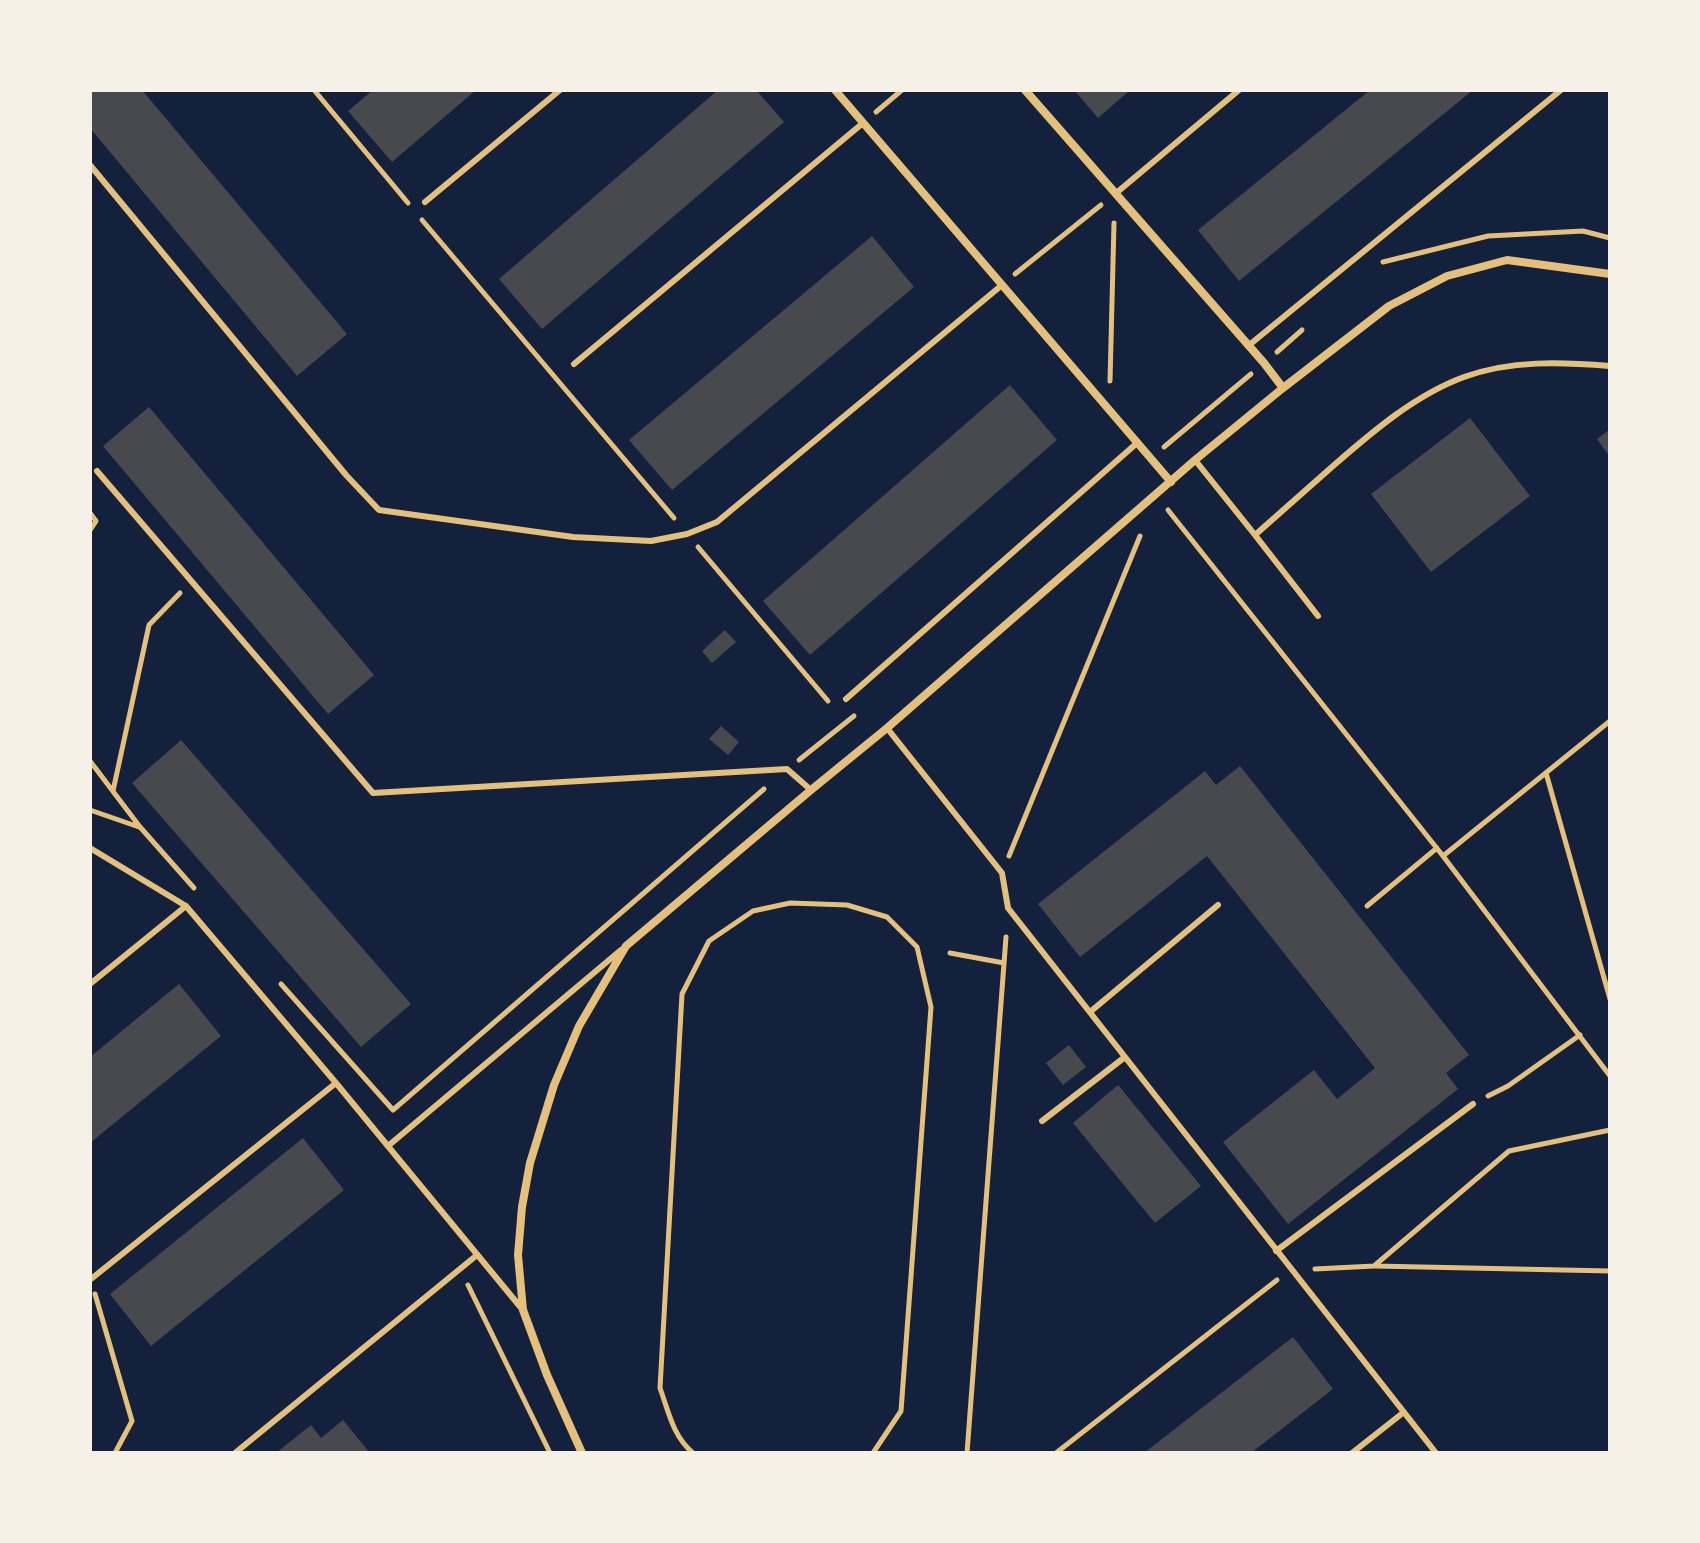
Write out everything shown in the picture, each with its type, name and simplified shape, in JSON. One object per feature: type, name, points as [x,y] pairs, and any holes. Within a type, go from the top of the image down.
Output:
[{"type":"street","points":[[835,90],[1171,482]]},
{"type":"street","points":[[1025,90],[1283,388]]},
{"type":"street","points":[[582,1453],[547,1375],[523,1310],[518,1255],[522,1207],[530,1163],[554,1085],[579,1026],[626,946],[887,728],[1195,460],[1389,306],[1447,276],[1507,260],[1610,274]]},
{"type":"lane","points":[[425,202],[560,90]]},
{"type":"lane","points":[[1115,194],[1239,90]]},
{"type":"lane","points":[[1248,346],[1561,90]]},
{"type":"lane","points":[[574,364],[863,123]]},
{"type":"lane","points":[[90,165],[346,475],[379,510],[573,537],[651,541],[687,534],[717,522],[1002,285]]},
{"type":"lane","points":[[1255,535],[1370,434],[1423,397],[1464,377],[1501,367],[1552,362],[1610,366]]},
{"type":"lane","points":[[846,699],[1137,443]]},
{"type":"lane","points":[[1195,460],[1318,616]]},
{"type":"lane","points":[[97,471],[373,793],[787,769],[811,790]]},
{"type":"lane","points":[[887,728],[1002,873],[1008,908],[1436,1453]]},
{"type":"lane","points":[[90,848],[186,906],[523,1310]]},
{"type":"lane","points":[[1090,1012],[1218,905]]},
{"type":"lane","points":[[90,984],[186,906]]},
{"type":"lane","points":[[388,1146],[626,946]]},
{"type":"lane","points":[[1042,1121],[1125,1057]]},
{"type":"lane","points":[[91,1279],[336,1083]]},
{"type":"lane","points":[[1276,1251],[1473,1104]]},
{"type":"lane","points":[[235,1453],[477,1255]]},
{"type":"lane","points":[[1352,1453],[1404,1412]]},
{"type":"path","points":[[314,90],[687,534]]},
{"type":"path","points":[[863,123],[902,90]]},
{"type":"path","points":[[1002,285],[1115,194]]},
{"type":"path","points":[[1109,410],[1115,194]]},
{"type":"path","points":[[1378,263],[1488,236],[1583,231],[1610,238]]},
{"type":"path","points":[[1150,459],[1310,323]]},
{"type":"path","points":[[1002,873],[1156,495],[1437,848],[1610,1076]]},
{"type":"path","points":[[90,513],[96,521],[90,530]]},
{"type":"path","points":[[705,556],[835,709]]},
{"type":"path","points":[[113,792],[149,625],[191,581]]},
{"type":"path","points":[[277,980],[393,1110],[787,769],[858,712]]},
{"type":"path","points":[[840,716],[846,723]]},
{"type":"path","points":[[1443,856],[1610,721]]},
{"type":"path","points":[[90,761],[140,827],[203,898]]},
{"type":"path","points":[[1546,773],[1610,999]]},
{"type":"path","points":[[90,810],[140,827]]},
{"type":"path","points":[[1367,906],[1437,848]]},
{"type":"path","points":[[693,1453],[676,1434],[660,1388],[682,994],[709,941],[753,911],[790,903],[847,905],[887,917],[917,947],[931,1007],[901,1411],[873,1453]]},
{"type":"path","points":[[967,1453],[1008,908]]},
{"type":"path","points":[[950,953],[1004,963]]},
{"type":"path","points":[[1508,1086],[1580,1035]]},
{"type":"path","points":[[1374,1266],[1509,1151],[1610,1130]]},
{"type":"path","points":[[1056,1453],[1291,1270],[1374,1266],[1610,1271]]},
{"type":"path","points":[[460,1268],[550,1453]]},
{"type":"path","points":[[91,1279],[132,1421],[115,1453]]},
{"type":"path","points":[[682,1443],[683,1453]]},
{"type":"building","points":[[94,90],[142,90],[347,334],[297,376],[90,128],[90,93]]},
{"type":"building","points":[[373,90],[476,90],[392,162],[348,111]]},
{"type":"building","points":[[718,90],[756,90],[784,122],[542,329],[499,279]]},
{"type":"building","points":[[1074,90],[1130,90],[1098,118]]},
{"type":"building","points":[[1370,90],[1473,90],[1239,281],[1198,230]]},
{"type":"building","points":[[872,236],[914,287],[672,490],[629,440]]},
{"type":"building","points":[[1010,385],[1057,440],[810,655],[763,601]]},
{"type":"building","points":[[149,407],[374,675],[328,714],[103,446]]},
{"type":"building","points":[[1470,418],[1530,496],[1431,572],[1371,494]]},
{"type":"building","points":[[1610,429],[1610,457],[1597,439]]},
{"type":"building","points":[[725,630],[736,642],[712,663],[702,651]]},
{"type":"building","points":[[721,726],[739,742],[728,755],[709,739]]},
{"type":"building","points":[[181,740],[411,1004],[361,1047],[132,783]]},
{"type":"building","points":[[1240,766],[1469,1055],[1446,1073],[1458,1089],[1288,1224],[1223,1142],[1314,1070],[1337,1099],[1375,1068],[1207,856],[1080,957],[1038,904],[1205,771],[1216,785]]},
{"type":"building","points":[[179,984],[221,1036],[90,1143],[90,1057]]},
{"type":"building","points":[[1069,1045],[1086,1067],[1063,1085],[1046,1063]]},
{"type":"building","points":[[1118,1085],[1201,1186],[1155,1223],[1073,1123]]},
{"type":"building","points":[[303,1138],[344,1190],[151,1346],[110,1294]]},
{"type":"building","points":[[1293,1337],[1333,1389],[1251,1453],[1144,1453]]},
{"type":"building","points":[[343,1420],[370,1453],[276,1453],[311,1425],[321,1438]]}]
